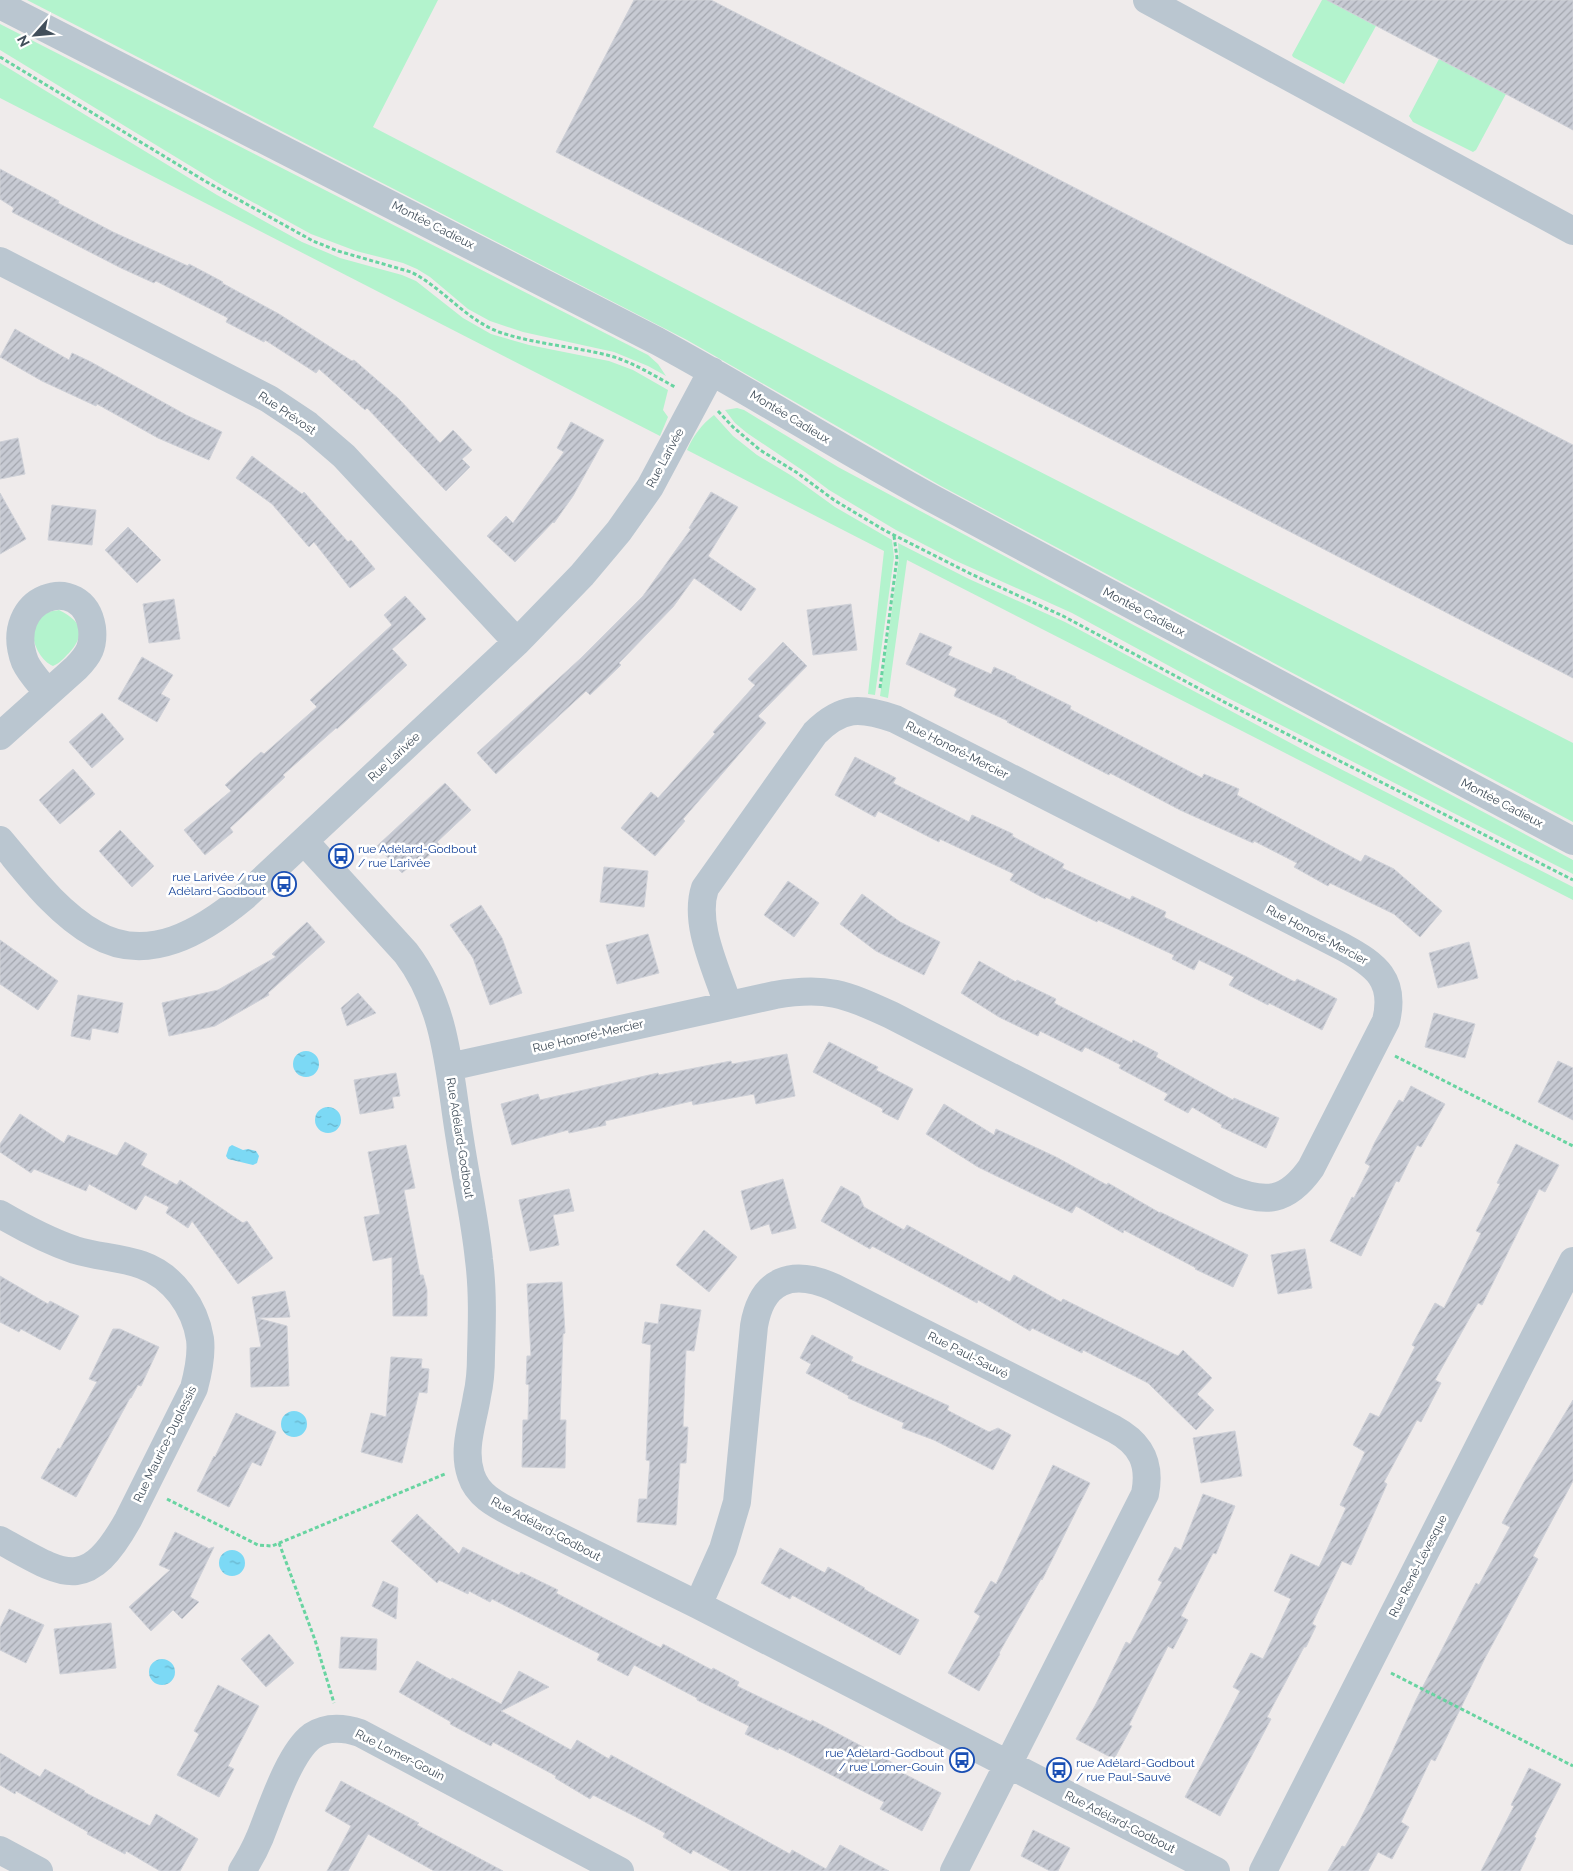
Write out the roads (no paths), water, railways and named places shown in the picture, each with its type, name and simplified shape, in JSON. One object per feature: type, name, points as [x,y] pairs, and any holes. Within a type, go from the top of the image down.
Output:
[{"type":"street","points":[[1147,0],[1573,231]]},
{"type":"street","name":"Montée Cadieux","points":[[0,4],[466,242],[712,371],[855,456],[1573,841]]},
{"type":"street","name":"Rue Prévost","points":[[0,261],[276,403],[308,425],[344,456],[518,642]]},
{"type":"street","name":"Rue Larivée","points":[[0,840],[41,887],[79,924],[107,941],[138,945],[172,941],[206,926],[244,897],[518,642],[582,575],[635,510],[650,487],[712,371]]},
{"type":"street","points":[[0,736],[48,693]]},
{"type":"street","name":"Rue Honoré-Mercier","points":[[448,1068],[728,1005],[806,991],[834,992],[891,1015],[1229,1189],[1256,1198],[1268,1199],[1278,1197],[1295,1187],[1311,1168],[1386,1021],[1390,1001],[1381,974],[1364,959],[1343,947],[895,719],[865,710],[854,710],[833,717],[815,733],[706,888],[701,907],[703,928],[728,1005]]},
{"type":"street","name":"Rue Adélard-Godbout","points":[[304,841],[406,953],[419,970],[438,1016],[477,1241],[482,1285],[481,1363],[467,1452],[471,1475],[480,1491],[495,1504],[698,1605],[1216,1871]]},
{"type":"street","name":"Rue Maurice-Duplessis","points":[[0,1214],[55,1243],[102,1256],[125,1260],[156,1272],[169,1281],[188,1304],[197,1326],[200,1341],[198,1374],[194,1388],[128,1520],[107,1554],[87,1568],[76,1571],[63,1571],[51,1567],[0,1540]]},
{"type":"street","name":"Rue René-Lévesque","points":[[1263,1871],[1573,1261]]},
{"type":"street","name":"Rue Paul-Sauvé","points":[[698,1605],[723,1549],[737,1502],[756,1314],[762,1298],[768,1291],[783,1282],[802,1278],[816,1280],[833,1287],[1114,1429],[1132,1441],[1142,1455],[1147,1472],[1145,1494],[1008,1765]]},
{"type":"street","name":"Rue Lomer-Gouin","points":[[242,1871],[259,1839],[281,1785],[298,1752],[312,1736],[337,1728],[360,1733],[620,1871]]},
{"type":"street","points":[[954,1871],[1008,1765]]},
{"type":"street","points":[[0,1850],[39,1871]]},
{"type":"water","points":[[306,1051],[315,1055],[319,1064],[315,1073],[306,1077],[297,1073],[293,1064],[297,1055]]},
{"type":"water","points":[[328,1107],[337,1111],[341,1120],[337,1129],[328,1133],[319,1129],[315,1120],[319,1111]]},
{"type":"water","points":[[232,1145],[243,1150],[256,1151],[259,1156],[257,1163],[253,1165],[228,1159],[226,1156],[229,1147]]},
{"type":"water","points":[[294,1411],[303,1415],[307,1424],[303,1433],[294,1437],[285,1433],[281,1424],[285,1415]]},
{"type":"water","points":[[232,1550],[241,1554],[245,1563],[241,1572],[232,1576],[223,1572],[219,1563],[223,1554]]},
{"type":"water","points":[[162,1659],[171,1663],[175,1672],[171,1681],[162,1685],[153,1681],[149,1672],[153,1663]]},
{"type":"place","name":"rue Adélard-Godbout / rue Larivée","points":[[341,856]]},
{"type":"place","name":"rue Larivée / rue Adélard-Godbout","points":[[284,884]]},
{"type":"place","name":"rue Adélard-Godbout / rue Lomer-Gouin","points":[[962,1760]]},
{"type":"place","name":"rue Adélard-Godbout / rue Paul-Sauvé","points":[[1059,1770]]}]
